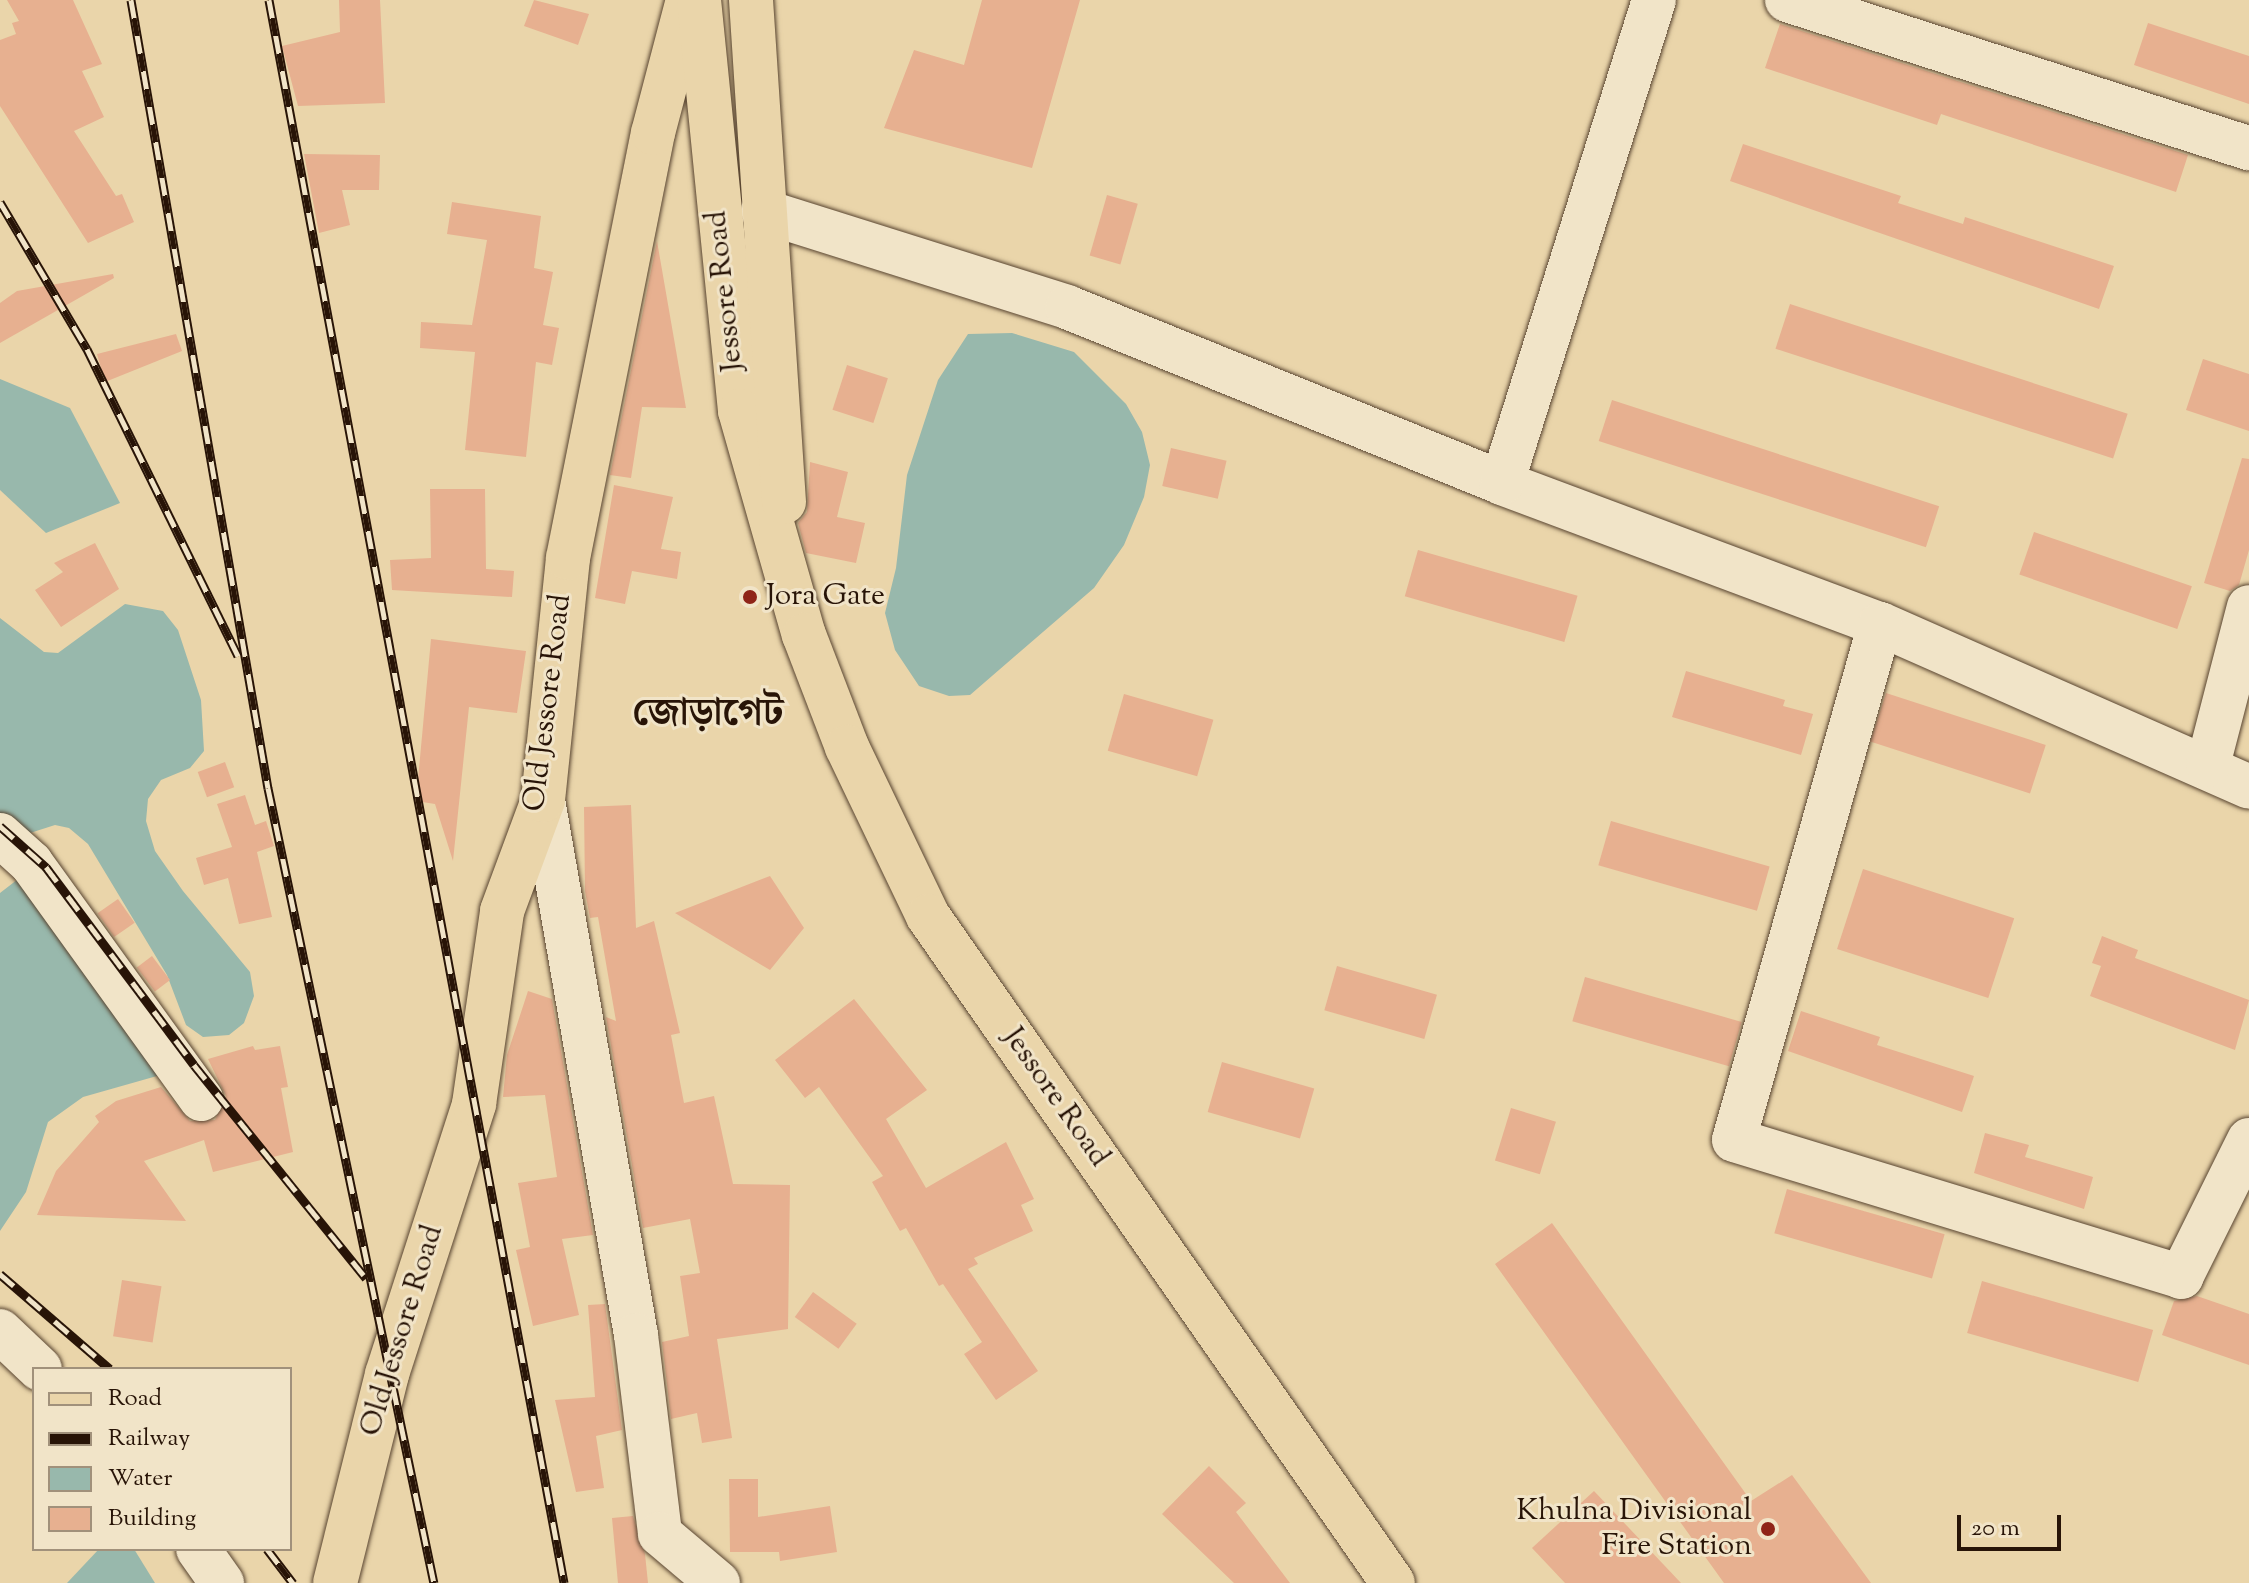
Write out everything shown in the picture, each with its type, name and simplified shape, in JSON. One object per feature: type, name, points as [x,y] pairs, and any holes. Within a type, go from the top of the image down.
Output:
[{"type":"main road","name":"Old Jessore Road","points":[[335,1583],[387,1374],[474,1104],[502,911],[543,800],[568,558],[653,133],[688,0]]},
{"type":"main road","name":"Jessore Road","points":[[699,0],[740,411],[788,576],[847,747],[928,916],[1393,1583]]},
{"type":"main road","name":"Jessore Road","points":[[751,0],[788,576]]},
{"type":"street","points":[[1502,483],[1654,0]]},
{"type":"street","points":[[1796,1],[2249,148]]},
{"type":"street","points":[[763,211],[1067,307],[1502,483],[1880,624],[2033,694],[2208,765],[2249,787]]},
{"type":"street","points":[[2208,765],[2249,607]]},
{"type":"street","points":[[1880,624],[1734,1140],[2181,1277],[2249,1140]]},
{"type":"street","points":[[543,800],[634,1320],[660,1534],[718,1583]]},
{"type":"street","points":[[0,835],[31,863],[201,1099]]},
{"type":"street","points":[[0,1331],[38,1367]]},
{"type":"street","points":[[199,1551],[222,1583]]},
{"type":"water","points":[[1012,333],[1074,352],[1126,404],[1142,432],[1150,465],[1144,497],[1124,545],[1094,588],[970,695],[949,696],[919,686],[895,650],[885,613],[896,568],[907,475],[938,380],[968,334]]},
{"type":"water","points":[[0,379],[70,408],[120,503],[46,533],[0,490]]},
{"type":"water","points":[[125,604],[163,611],[178,630],[201,700],[204,751],[190,768],[161,780],[148,799],[146,821],[155,851],[183,891],[250,972],[254,996],[244,1023],[229,1035],[203,1037],[186,1025],[167,975],[88,844],[69,828],[55,825],[30,833],[0,818],[0,618],[44,652],[58,653]]},
{"type":"water","points":[[22,876],[164,1074],[83,1097],[48,1122],[26,1192],[0,1231],[0,893]]},
{"type":"water","points":[[97,1551],[135,1551],[155,1583],[67,1583]]},
{"type":"building","points":[[7,0],[73,0],[102,64],[82,71],[104,117],[74,131],[116,196],[122,194],[134,222],[88,243],[0,106],[0,40],[16,34],[12,23],[19,21]]},
{"type":"building","points":[[339,0],[380,0],[385,103],[298,106],[282,46],[340,32]]},
{"type":"building","points":[[534,0],[589,14],[578,45],[524,26]]},
{"type":"building","points":[[982,0],[1080,0],[1032,168],[884,128],[914,50],[964,65]]},
{"type":"building","points":[[2148,23],[2249,56],[2249,104],[2134,65]]},
{"type":"building","points":[[1780,24],[2188,155],[2176,192],[1941,114],[1937,125],[1765,68]]},
{"type":"building","points":[[1743,144],[1901,196],[1898,203],[1963,224],[1965,217],[2114,266],[2099,309],[1730,181]]},
{"type":"building","points":[[304,154],[380,155],[379,190],[342,190],[350,225],[319,233]]},
{"type":"building","points":[[1107,195],[1138,204],[1120,264],[1090,256]]},
{"type":"building","points":[[452,202],[541,216],[534,268],[553,272],[543,325],[559,328],[552,365],[536,362],[526,457],[465,450],[475,352],[420,348],[421,322],[472,325],[487,240],[447,234]]},
{"type":"building","points":[[657,241],[686,408],[642,407],[631,478],[610,475]]},
{"type":"building","points":[[113,274],[114,278],[0,343],[0,303],[17,291]]},
{"type":"building","points":[[1790,304],[2128,414],[2113,458],[1775,349]]},
{"type":"building","points":[[176,334],[182,351],[105,382],[97,354]]},
{"type":"building","points":[[2203,359],[2249,374],[2249,431],[2186,410]]},
{"type":"building","points":[[847,365],[888,378],[873,423],[832,410]]},
{"type":"building","points":[[1612,400],[1939,506],[1926,547],[1599,441]]},
{"type":"building","points":[[1171,448],[1227,461],[1218,499],[1162,486]]},
{"type":"building","points":[[2242,458],[2249,459],[2249,550],[2239,585],[2230,591],[2204,583]]},
{"type":"building","points":[[810,462],[848,472],[837,517],[865,523],[856,563],[806,553],[798,523],[807,512]]},
{"type":"building","points":[[614,485],[673,497],[661,549],[681,552],[677,579],[632,571],[625,604],[595,598]]},
{"type":"building","points":[[430,489],[485,489],[486,569],[514,571],[512,597],[392,590],[390,560],[431,558]]},
{"type":"building","points":[[2034,532],[2192,586],[2177,629],[2019,575]]},
{"type":"building","points":[[95,543],[119,589],[61,627],[35,590],[63,572],[54,563]]},
{"type":"building","points":[[1418,550],[1578,596],[1564,642],[1405,596]]},
{"type":"building","points":[[431,639],[526,651],[517,713],[469,707],[453,861],[435,804],[416,801]]},
{"type":"building","points":[[1686,671],[1785,700],[1783,706],[1813,714],[1801,755],[1672,717]]},
{"type":"building","points":[[1886,693],[2046,745],[2030,793],[1870,742]]},
{"type":"building","points":[[1124,694],[1213,720],[1197,776],[1108,751]]},
{"type":"building","points":[[225,762],[234,787],[207,797],[198,772]]},
{"type":"building","points":[[245,795],[255,825],[266,821],[274,846],[257,852],[272,917],[239,924],[228,878],[204,885],[196,858],[232,847],[217,804]]},
{"type":"building","points":[[631,805],[636,928],[654,921],[680,1033],[671,1035],[684,1103],[714,1096],[733,1184],[790,1185],[788,1329],[717,1339],[732,1438],[702,1443],[697,1413],[671,1419],[662,1342],[689,1336],[680,1276],[700,1273],[690,1219],[643,1228],[606,1017],[616,1021],[598,917],[590,918],[585,891],[584,807]]},
{"type":"building","points":[[1611,821],[1770,866],[1757,911],[1598,865]]},
{"type":"building","points":[[1863,869],[2014,918],[1988,998],[1837,949]]},
{"type":"building","points":[[770,876],[804,928],[770,970],[675,913]]},
{"type":"building","points":[[118,899],[135,923],[114,937],[98,913]]},
{"type":"building","points":[[2102,936],[2138,950],[2135,958],[2249,1000],[2235,1050],[2090,996],[2101,966],[2092,963]]},
{"type":"building","points":[[152,956],[170,980],[155,991],[137,967]]},
{"type":"building","points":[[1337,966],[1437,995],[1424,1039],[1324,1010]]},
{"type":"building","points":[[1585,977],[1742,1022],[1729,1066],[1572,1021]]},
{"type":"building","points":[[528,991],[552,999],[593,1235],[562,1239],[579,1315],[533,1326],[516,1250],[530,1247],[518,1183],[557,1177],[545,1095],[503,1097],[507,1055]]},
{"type":"building","points":[[854,999],[927,1090],[886,1119],[926,1188],[1006,1142],[1034,1199],[1021,1205],[1033,1231],[974,1258],[978,1264],[968,1269],[1038,1371],[996,1400],[964,1354],[982,1342],[943,1284],[939,1286],[906,1228],[900,1231],[872,1182],[883,1176],[819,1087],[805,1098],[775,1060]]},
{"type":"building","points":[[1801,1011],[1880,1037],[1877,1045],[1974,1076],[1962,1112],[1788,1051]]},
{"type":"building","points":[[253,1046],[255,1050],[280,1046],[288,1087],[281,1088],[293,1152],[213,1172],[204,1140],[144,1161],[186,1221],[37,1215],[56,1171],[99,1122],[95,1116],[116,1101],[161,1087],[190,1121],[215,1120],[226,1096],[208,1059]]},
{"type":"building","points":[[1222,1062],[1314,1088],[1300,1138],[1208,1112]]},
{"type":"building","points":[[1511,1108],[1556,1122],[1540,1174],[1495,1161]]},
{"type":"building","points":[[1985,1133],[2029,1145],[2025,1157],[2093,1177],[2084,1209],[1974,1173]]},
{"type":"building","points":[[1787,1189],[1945,1234],[1932,1278],[1774,1233]]},
{"type":"building","points":[[1552,1223],[1751,1501],[1792,1475],[1871,1583],[1724,1583],[1495,1264]]},
{"type":"building","points":[[122,1280],[162,1286],[153,1343],[113,1336]]},
{"type":"building","points":[[1982,1281],[2153,1330],[2138,1382],[1967,1333]]},
{"type":"building","points":[[813,1292],[857,1324],[838,1349],[795,1317]]},
{"type":"building","points":[[2197,1296],[2249,1314],[2249,1365],[2162,1335],[2174,1301]]},
{"type":"building","points":[[605,1304],[622,1430],[596,1436],[604,1488],[576,1492],[555,1400],[595,1397],[588,1305]]},
{"type":"building","points":[[1209,1466],[1246,1503],[1236,1512],[1290,1583],[1234,1583],[1162,1514]]},
{"type":"building","points":[[729,1479],[758,1479],[758,1517],[830,1506],[837,1552],[780,1561],[779,1552],[730,1552]]},
{"type":"building","points":[[1594,1491],[1681,1583],[1565,1583],[1532,1548]]},
{"type":"building","points":[[633,1516],[645,1554],[648,1583],[618,1583],[612,1518]]},
{"type":"railway","points":[[131,0],[268,788],[434,1583]]},
{"type":"railway","points":[[269,0],[564,1583]]},
{"type":"railway","points":[[0,202],[87,349],[238,656]]},
{"type":"railway","points":[[0,826],[46,867],[194,1065],[366,1278]]},
{"type":"railway","points":[[0,1274],[108,1367]]},
{"type":"railway","points":[[269,1551],[293,1583]]},
{"type":"place","name":"Jora Gate","points":[[750,597]]},
{"type":"place","name":"Khulna Divisional Fire Station","points":[[1768,1529]]},
{"type":"district","name":"জোড়াগেট","points":[[708,716]]}]
